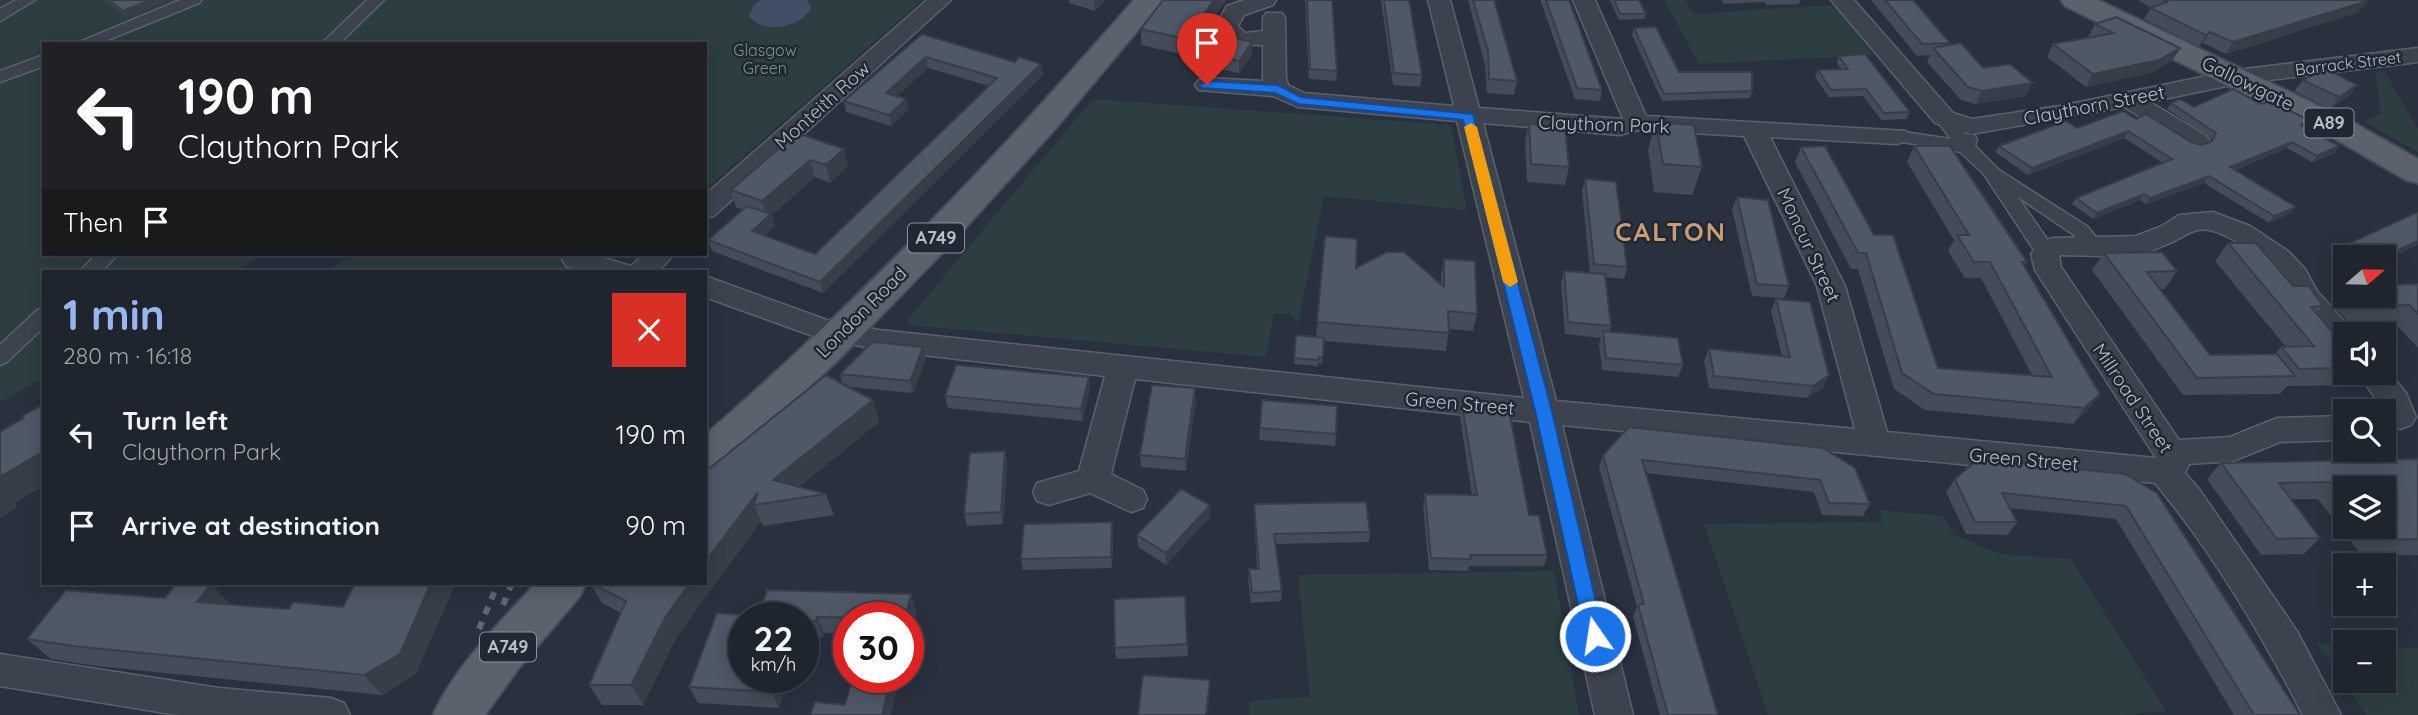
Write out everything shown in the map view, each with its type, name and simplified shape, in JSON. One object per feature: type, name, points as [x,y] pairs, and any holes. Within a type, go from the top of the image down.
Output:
[{"type":"main road","name":"London Road","points":[[707,457],[841,333],[972,201],[1149,0]]},
{"type":"main road","name":"Gallowgate","points":[[2075,0],[2352,134],[2418,173]]},
{"type":"main road","name":"A749","points":[[457,715],[501,655],[562,585]]},
{"type":"street","points":[[0,16],[27,0]]},
{"type":"street","points":[[88,42],[194,0]]},
{"type":"street","points":[[331,42],[376,0]]},
{"type":"street","name":"Monteith Row","points":[[707,208],[940,0]]},
{"type":"street","points":[[1265,0],[1235,11],[1226,27],[1240,40],[1274,37]]},
{"type":"street","points":[[1274,0],[1274,78],[1278,89]]},
{"type":"street","points":[[1439,0],[1543,411],[1614,715]]},
{"type":"street","points":[[1584,0],[1637,123]]},
{"type":"street","name":"Millroad Street","points":[[1842,0],[1944,118],[1968,137],[2045,251],[2045,262],[2049,270],[2187,498],[2284,642],[2322,715]]},
{"type":"street","name":"Barrack Street","points":[[2236,78],[2418,55]]},
{"type":"street","points":[[0,77],[42,61]]},
{"type":"street","points":[[0,62],[42,76]]},
{"type":"street","name":"Claythorn Street","points":[[1968,137],[2048,115],[2236,78]]},
{"type":"street","name":"Claythorn Park","points":[[1207,85],[1278,89],[1298,100],[1468,117],[1619,128],[1637,123],[1897,136]]},
{"type":"street","points":[[2126,98],[2197,141]]},
{"type":"street","name":"Moncur Street","points":[[1754,130],[1831,286],[1875,445]]},
{"type":"street","points":[[1897,136],[1968,137]]},
{"type":"street","points":[[1989,169],[2081,231],[2092,245]]},
{"type":"street","points":[[2045,251],[2054,246],[2143,244],[2172,232],[2188,221],[2213,222],[2241,232],[2286,265],[2295,276],[2302,292],[2333,328]]},
{"type":"street","points":[[91,270],[106,256]]},
{"type":"street","points":[[643,270],[658,256]]},
{"type":"street","points":[[576,259],[616,270]]},
{"type":"street","name":"Green Street","points":[[707,287],[807,324],[891,342],[1372,395],[1875,445],[2167,462],[2233,449],[2277,430],[2333,428]]},
{"type":"street","points":[[0,357],[42,317]]},
{"type":"street","points":[[1093,480],[1123,366]]},
{"type":"street","points":[[2382,385],[2395,401],[2400,423]]},
{"type":"street","points":[[1049,492],[1093,480],[1130,499]]},
{"type":"street","points":[[0,670],[219,705],[331,715]]},
{"type":"green space","name":"Glasgow Green","points":[[0,0],[922,0],[707,188],[707,42],[42,42],[42,256],[263,256],[237,270],[42,270],[42,379],[0,402]]},
{"type":"green space","points":[[1664,0],[1685,0],[1694,14],[1837,5],[1873,55],[1699,64]]},
{"type":"green space","points":[[2384,71],[2418,129],[2418,152],[2364,122],[2381,113],[2375,72]]},
{"type":"green space","points":[[1093,99],[1451,125],[1467,210],[1324,196],[1298,324],[1290,314],[1274,313],[1266,357],[909,325],[908,319]]},
{"type":"green space","points":[[351,256],[581,256],[565,270],[327,270]]},
{"type":"green space","points":[[1878,510],[1943,516],[1953,534],[2000,554],[2071,559],[2166,711],[2119,715],[1768,715],[1704,524],[1883,522]]},
{"type":"green space","points":[[1554,571],[1579,715],[1249,715],[1249,701],[1310,697],[1298,575]]},
{"type":"green space","points":[[2316,643],[2333,644],[2333,667]]},
{"type":"green space","points":[[2396,647],[2418,648],[2418,715],[2367,715],[2351,693],[2396,693]]},
{"type":"water","points":[[761,0],[807,0],[811,8],[806,15],[790,24],[781,27],[763,26],[749,16],[754,5]]},
{"type":"building","points":[[109,0],[150,0],[123,11]]},
{"type":"building","points":[[1163,0],[1214,0],[1186,39],[1141,29]]},
{"type":"building","points":[[1307,0],[1332,0],[1337,71],[1310,69]]},
{"type":"building","points":[[1384,0],[1409,0],[1422,75],[1394,73]]},
{"type":"building","points":[[1473,0],[1494,0],[1517,81],[1489,79],[1488,51]]},
{"type":"building","points":[[1546,0],[1569,0],[1602,90],[1577,88]]},
{"type":"building","points":[[1614,0],[1639,0],[1646,14],[1620,14]]},
{"type":"building","points":[[1885,0],[1913,0],[1950,43],[1922,44]]},
{"type":"building","points":[[2163,0],[2367,1],[2233,42],[2210,32],[2206,35],[2150,8],[2167,2]]},
{"type":"building","points":[[2116,17],[2180,48],[2159,60],[2093,74],[2053,44],[2114,33],[2095,24]]},
{"type":"building","points":[[1656,27],[1679,72],[1752,72],[1752,91],[1664,94],[1634,28]]},
{"type":"building","points":[[1212,33],[1252,42],[1239,61],[1198,52]]},
{"type":"building","points":[[922,34],[1015,62],[1019,57],[1041,64],[820,282],[708,240],[747,206],[771,214],[752,231],[815,254],[997,78],[926,57],[886,93],[906,99],[889,115],[844,101]]},
{"type":"building","points":[[1961,43],[1983,68],[2010,64],[2033,83],[1982,91],[1968,87],[1933,48]]},
{"type":"building","points":[[1865,54],[1910,112],[1884,113],[1866,89],[1831,90],[1818,70],[1848,69],[1839,56]]},
{"type":"building","points":[[2325,68],[2357,85],[2339,97],[2303,80]]},
{"type":"building","points":[[2233,89],[2261,104],[2270,101],[2309,120],[2301,125],[2339,146],[2317,156],[2292,142],[2230,167],[2296,207],[2274,216],[2209,176],[2150,198],[2144,194],[2097,213],[2076,198],[2172,159],[2128,131],[2032,168],[1999,146],[2066,121],[2077,128],[2123,111],[2136,119],[2146,114],[2191,142],[2202,145],[2212,141],[2216,133],[2171,103],[2180,99],[2194,107]]},
{"type":"building","points":[[1656,122],[1694,125],[1702,167],[1663,164]]},
{"type":"building","points":[[1529,124],[1565,126],[1569,167],[1531,164]]},
{"type":"building","points":[[797,133],[844,149],[826,165],[810,160],[762,201],[731,190]]},
{"type":"building","points":[[1825,146],[1874,235],[1893,235],[1938,368],[2052,377],[1990,262],[1974,262],[1957,235],[1969,235],[1914,146],[1950,146],[2027,262],[2022,262],[2100,394],[2084,408],[1934,394],[1902,373],[1866,253],[1858,253],[1801,147]]},
{"type":"building","points":[[1585,179],[1616,182],[1627,267],[1594,264]]},
{"type":"building","points":[[1737,197],[1768,200],[1789,286],[1757,284]]},
{"type":"building","points":[[2418,212],[2418,241],[2396,251],[2396,245],[2346,245]]},
{"type":"building","points":[[1325,236],[1357,239],[1356,268],[1387,252],[1404,252],[1444,287],[1444,259],[1475,261],[1477,314],[1448,311],[1449,333],[1317,322]]},
{"type":"building","points":[[2228,243],[2256,243],[2293,286],[2309,286],[2323,306],[2311,307],[2333,332],[2333,368],[2299,369],[2281,347],[2314,346]]},
{"type":"building","points":[[2162,252],[2177,271],[2147,272],[2210,355],[2277,354],[2295,376],[2197,378],[2104,253]]},
{"type":"building","points":[[1564,271],[1605,274],[1611,326],[1568,322]]},
{"type":"building","points":[[2418,284],[2418,314],[2410,305],[2396,305],[2396,285]]},
{"type":"building","points":[[1776,299],[1810,302],[1829,375],[1813,386],[1714,376],[1709,349],[1790,357]]},
{"type":"building","points":[[1603,331],[1678,338],[1683,365],[1606,358]]},
{"type":"building","points":[[1296,335],[1324,338],[1323,357],[1318,360],[1294,358]]},
{"type":"building","points":[[875,342],[923,347],[910,381],[840,374]]},
{"type":"building","points":[[956,365],[1089,377],[1081,409],[945,396]]},
{"type":"building","points":[[826,375],[873,400],[773,480],[826,494],[754,505],[758,492],[707,559],[707,470]]},
{"type":"building","points":[[1152,385],[1195,388],[1185,459],[1140,455]]},
{"type":"building","points":[[1262,400],[1337,406],[1336,434],[1260,428]]},
{"type":"building","points":[[42,405],[42,452],[0,477],[0,432],[24,418],[22,416]]},
{"type":"building","points":[[1462,405],[1509,410],[1529,515],[1539,515],[1547,555],[1431,558],[1425,494],[1477,495]]},
{"type":"building","points":[[1629,427],[1823,448],[1855,468],[1870,504],[1829,503],[1820,480],[1642,460],[1718,715],[1668,715],[1638,605],[1644,604],[1603,455]]},
{"type":"building","points":[[1005,451],[1001,512],[964,514],[970,453]]},
{"type":"building","points":[[1978,459],[2125,474],[2157,493],[2300,715],[2254,715],[2126,506],[2002,493],[2017,522],[1975,522],[1955,479]]},
{"type":"building","points":[[2396,459],[2418,459],[2418,539],[2379,540],[2378,539],[2396,539],[2396,476],[2333,476],[2333,482],[2279,483],[2320,538],[2277,539],[2221,463],[2396,462]]},
{"type":"building","points":[[1181,489],[1210,505],[1166,553],[1137,535]]},
{"type":"building","points":[[1366,502],[1370,532],[1274,534],[1282,591],[1252,593],[1249,569],[1259,569],[1254,504]]},
{"type":"building","points":[[1112,522],[1111,557],[1021,559],[1024,524]]},
{"type":"building","points":[[175,585],[210,585],[197,602],[289,609],[293,602],[343,607],[354,585],[430,585],[400,654],[364,675],[27,639],[66,590],[165,598]]},
{"type":"building","points":[[595,585],[689,585],[666,616],[631,685],[589,685],[626,601]]},
{"type":"building","points":[[767,590],[911,594],[909,602],[833,602],[833,617],[819,617],[819,602],[763,602]]},
{"type":"building","points":[[1185,596],[1187,644],[1115,648],[1114,599]]},
{"type":"building","points":[[717,613],[728,614],[728,689],[689,687]]},
{"type":"building","points":[[1143,675],[1210,680],[1206,715],[1138,715]]},
{"type":"building","points":[[848,693],[887,693],[882,715],[810,715],[815,702],[845,705]]},
{"type":"railway","points":[[479,629],[497,585]]},
{"type":"railway","points":[[503,605],[511,585]]},
{"type":"slow traffic","points":[[1471,127],[1510,282]]},
{"type":"district","name":"CALTON","points":[[1671,232]]},
{"type":"route","points":[[1207,85],[1278,89],[1298,100],[1468,117],[1543,411],[1595,636]]}]
